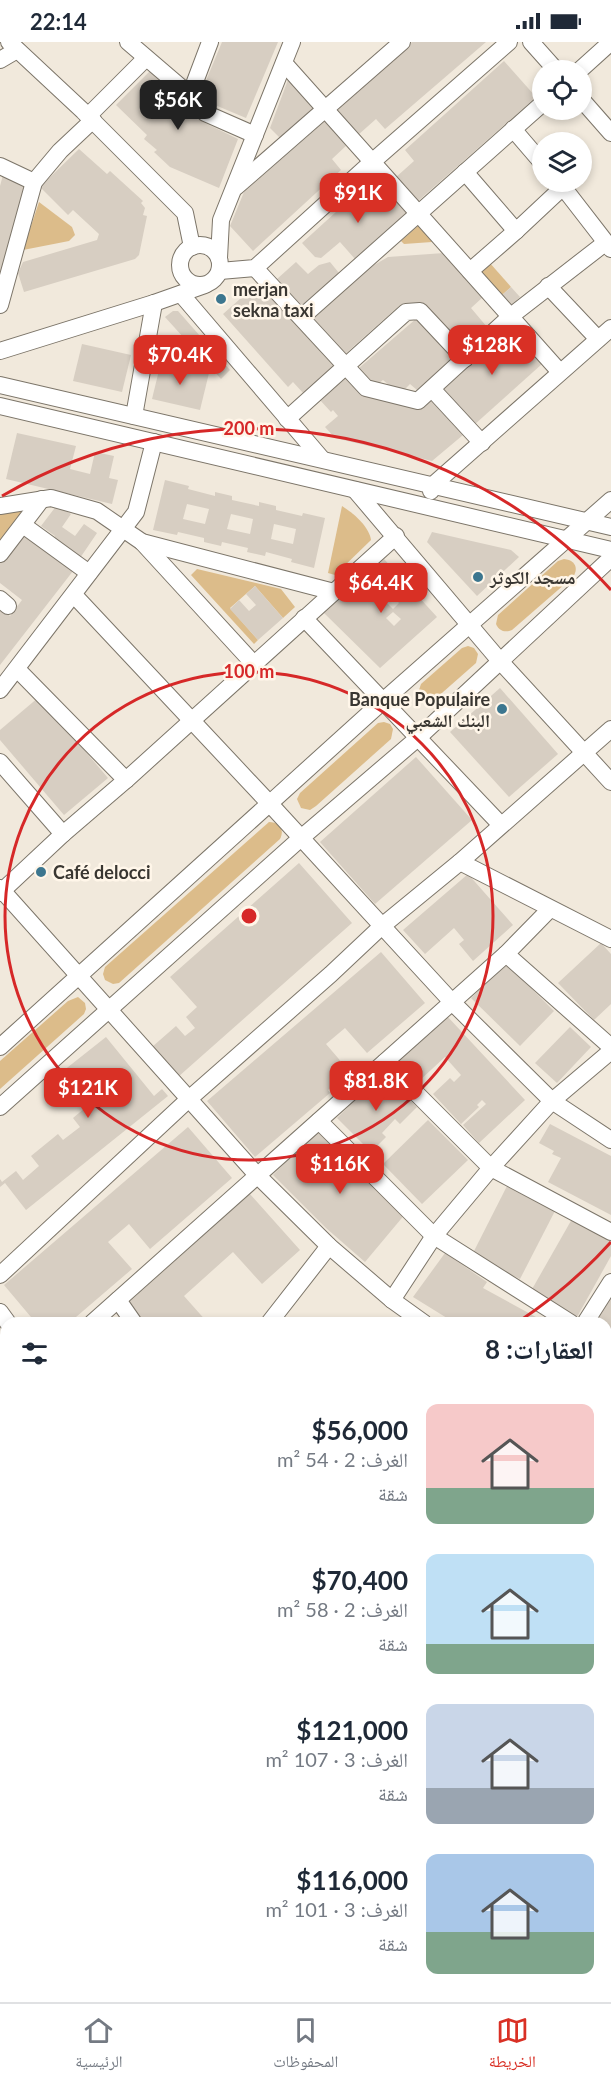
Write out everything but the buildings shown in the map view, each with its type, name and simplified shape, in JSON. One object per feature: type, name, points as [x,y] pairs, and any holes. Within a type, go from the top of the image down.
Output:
[{"type":"street","points":[[128,42],[190,96],[205,113],[255,135]]},
{"type":"street","points":[[190,96],[210,42]]},
{"type":"street","points":[[1,347],[157,302],[205,285],[217,277],[221,220],[292,42]]},
{"type":"street","points":[[233,189],[326,111],[402,42]]},
{"type":"street","points":[[255,268],[508,42]]},
{"type":"street","points":[[531,42],[547,60]]},
{"type":"street","points":[[591,60],[611,42]]},
{"type":"street","points":[[0,60],[13,46],[91,118],[185,213],[194,246]]},
{"type":"street","points":[[0,305],[34,182],[146,58]]},
{"type":"street","points":[[284,63],[560,371]]},
{"type":"street","points":[[592,111],[611,133]]},
{"type":"street","points":[[302,317],[532,113]]},
{"type":"street","points":[[513,129],[532,151]]},
{"type":"street","points":[[0,166],[34,182]]},
{"type":"street","points":[[465,172],[516,231]]},
{"type":"street","points":[[470,271],[516,231],[553,192]]},
{"type":"street","points":[[219,264],[255,268],[366,388],[418,401],[511,316],[548,286],[608,246],[566,192]]},
{"type":"street","points":[[134,416],[157,302],[172,286],[183,254],[221,220]]},
{"type":"street","points":[[194,246],[211,248],[219,264]]},
{"type":"street","points":[[180,267],[186,280],[198,286],[205,285]]},
{"type":"street","points":[[426,506],[433,484],[605,333],[548,286]]},
{"type":"street","points":[[181,294],[322,459]]},
{"type":"street","points":[[287,419],[406,312],[420,311],[465,359]]},
{"type":"street","points":[[0,385],[611,527]]},
{"type":"street","points":[[432,389],[482,443]]},
{"type":"street","points":[[0,406],[611,550]]},
{"type":"street","points":[[0,689],[136,512],[154,442]]},
{"type":"street","points":[[356,490],[500,661],[611,782]]},
{"type":"street","points":[[0,506],[51,498],[97,511],[142,542],[253,663]]},
{"type":"street","points":[[0,554],[42,499]]},
{"type":"street","points":[[0,1047],[468,624],[611,500]]},
{"type":"street","points":[[23,525],[89,573]]},
{"type":"street","points":[[396,536],[1,891],[257,1175],[329,1246],[392,1300],[416,1317]]},
{"type":"street","points":[[142,542],[334,592]]},
{"type":"street","points":[[0,1107],[301,838],[419,737],[611,558]]},
{"type":"street","points":[[74,595],[452,1002],[552,1101],[611,1140]]},
{"type":"street","points":[[304,618],[501,825]]},
{"type":"street","points":[[17,669],[126,780]]},
{"type":"street","points":[[0,1275],[190,1098],[382,926],[460,862],[611,729]]},
{"type":"street","points":[[0,762],[63,834]]},
{"type":"street","points":[[460,862],[611,939]]},
{"type":"street","points":[[99,1317],[506,954],[550,909]]},
{"type":"street","points":[[506,954],[611,1047]]},
{"type":"street","points":[[392,1300],[434,1236],[491,1168],[552,1101],[611,1051]]},
{"type":"street","points":[[385,1062],[491,1168],[611,1232]]},
{"type":"street","points":[[319,1121],[434,1236],[562,1317]]},
{"type":"street","points":[[274,1317],[329,1246]]},
{"type":"street","points":[[589,1317],[611,1282]]},
{"type":"street","points":[[118,1300],[130,1317]]},
{"type":"shaded area","points":[[39,202],[72,227],[75,235],[69,241],[23,250]]},
{"type":"shaded area","points":[[419,225],[432,242],[404,244],[401,241]]},
{"type":"shaded area","points":[[489,262],[511,287],[502,295],[480,270]]},
{"type":"shaded area","points":[[342,506],[364,525],[371,540],[335,575],[328,573]]},
{"type":"shaded area","points":[[25,508],[0,547],[0,510]]},
{"type":"shaded area","points":[[564,559],[575,565],[576,571],[573,577],[512,630],[501,630],[496,624],[498,615],[558,561]]},
{"type":"shaded area","points":[[197,569],[281,589],[295,607],[283,618],[255,586],[230,608],[258,640],[254,644],[191,575]]},
{"type":"shaded area","points":[[468,646],[474,648],[478,654],[476,663],[434,700],[428,701],[421,698],[419,690],[421,684],[462,648]]},
{"type":"shaded area","points":[[378,723],[390,724],[393,729],[391,739],[316,806],[310,810],[301,808],[297,799],[300,793]]},
{"type":"shaded area","points":[[269,822],[276,823],[280,827],[282,832],[280,839],[119,983],[113,984],[105,980],[103,974],[105,967]]},
{"type":"shaded area","points":[[78,997],[85,1003],[84,1014],[0,1089],[0,1061],[68,1001]]},
{"type":"place","name":"merjan sekna taxi","points":[[221,299]]},
{"type":"place","name":"مسجد الكوثر","points":[[478,577]]},
{"type":"place","name":"Banque Populaire البنك الشعبي","points":[[502,709]]},
{"type":"place","name":"Café delocci","points":[[41,872]]}]
